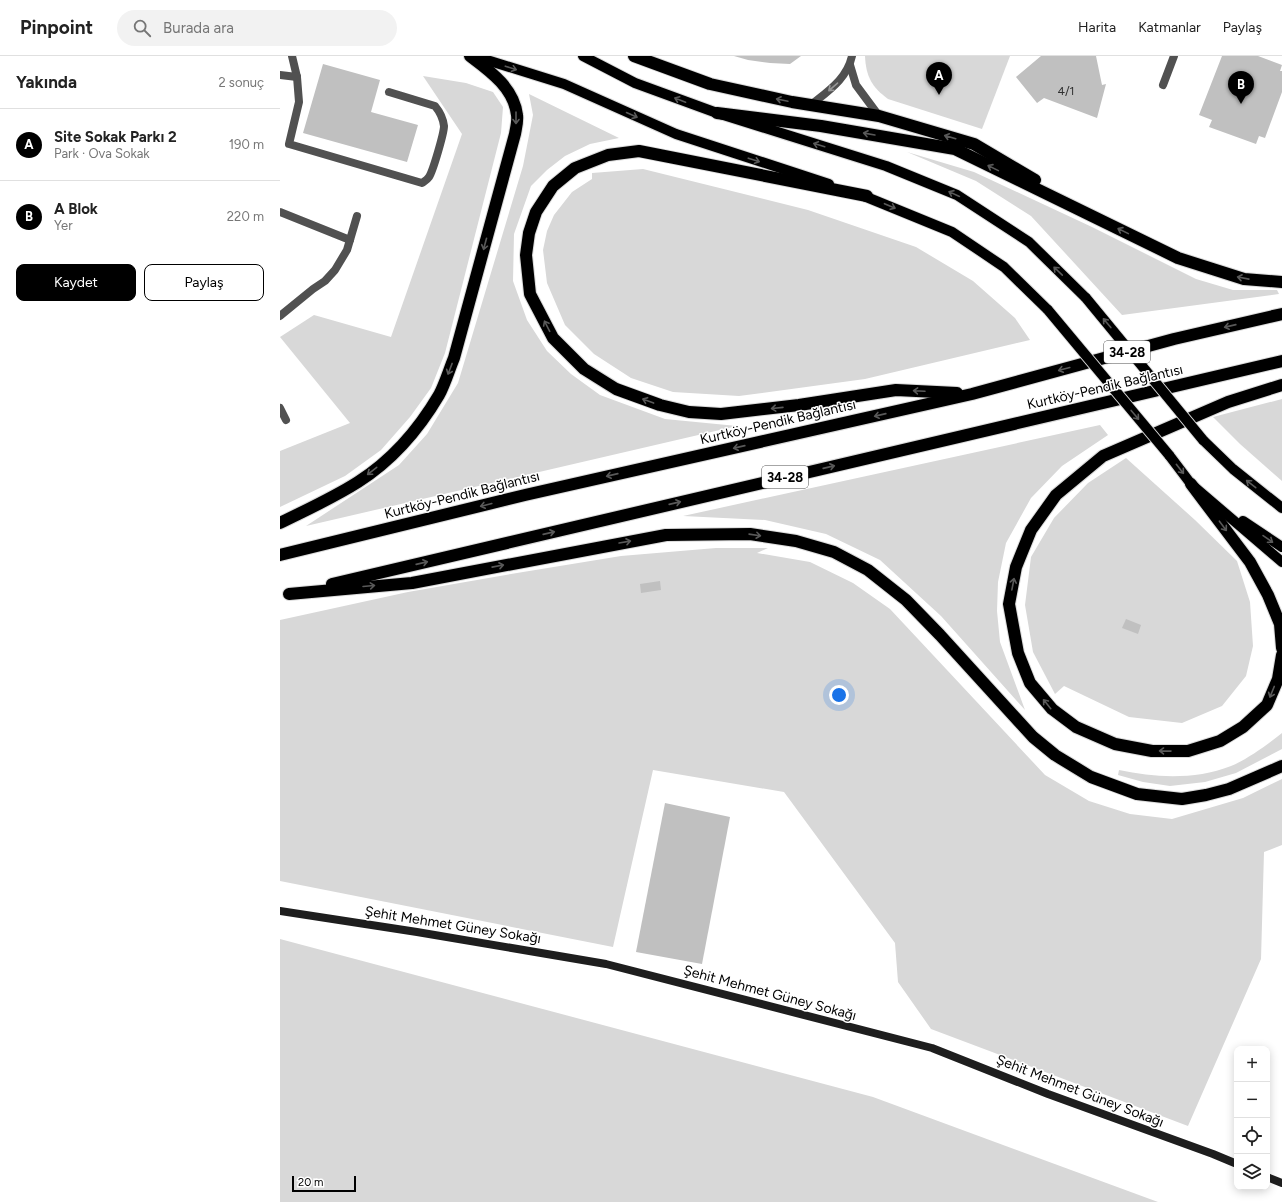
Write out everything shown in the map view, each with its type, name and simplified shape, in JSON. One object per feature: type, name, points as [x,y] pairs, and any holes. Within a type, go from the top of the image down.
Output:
[{"type":"highway","points":[[280,523],[320,504],[359,481],[386,460],[420,425],[440,394],[454,358],[515,134],[517,115],[512,99],[498,78],[470,56]]},
{"type":"highway","points":[[634,56],[710,84],[811,105],[879,116],[974,144],[1106,223]]},
{"type":"highway","points":[[717,113],[822,126],[955,149],[1178,258],[1244,279],[1282,282]]},
{"type":"highway","points":[[867,196],[639,151],[608,155],[575,168],[553,186],[536,212],[529,233],[526,256],[530,294],[553,338],[584,369],[616,389],[660,405],[689,412],[721,414],[799,405],[896,390],[972,394]]},
{"type":"highway","name":"Kurtköy-Pendik Bağlantısı","points":[[280,555],[533,493],[972,394],[1174,339],[1282,314]]},
{"type":"highway","name":"Kurtköy-Pendik Bağlantısı","points":[[284,595],[1282,361]]},
{"type":"highway","points":[[1282,385],[1228,402],[1103,456],[1056,495],[1031,530],[1016,567],[1009,604],[1018,653],[1030,683],[1052,709],[1076,727],[1115,744],[1152,751],[1188,751],[1220,741],[1243,727],[1267,705],[1278,679],[1282,655]]},
{"type":"highway","points":[[1191,484],[1250,562],[1268,595],[1280,624],[1282,648]]},
{"type":"highway","points":[[284,595],[412,582],[666,534],[750,534],[796,541],[834,552],[868,570],[906,600],[1033,737],[1055,755],[1091,777],[1137,794],[1182,799],[1229,789],[1282,766]]},
{"type":"main road","points":[[474,56],[564,84],[676,134],[867,196],[952,232],[1004,267],[1048,310],[1169,455],[1191,484],[1282,562]]},
{"type":"main road","points":[[583,56],[635,82],[717,113],[886,166],[957,195],[1029,242],[1086,298],[1203,440],[1233,469],[1282,508]]},
{"type":"main road","points":[[1191,484],[1282,547]]},
{"type":"street","points":[[292,56],[297,77],[300,102],[289,144],[422,183],[430,176],[444,130],[443,120],[440,112],[435,106],[389,92]]},
{"type":"street","points":[[811,105],[837,85],[850,65],[852,56]]},
{"type":"street","points":[[1163,85],[1174,56]]},
{"type":"street","points":[[850,65],[856,85],[879,116]]},
{"type":"street","points":[[280,75],[297,77]]},
{"type":"street","points":[[280,212],[350,240]]},
{"type":"street","points":[[280,316],[312,289],[325,281],[342,261],[357,216]]},
{"type":"street","points":[[280,408],[286,420]]},
{"type":"street","name":"Şehit Mehmet Güney Sokağı","points":[[280,911],[417,932],[606,964],[932,1048],[1048,1094],[1234,1163]]},
{"type":"street","points":[[1270,1178],[1282,1183]]},
{"type":"shaded area","points":[[865,56],[1010,56],[982,129],[888,99],[874,86],[868,76]]},
{"type":"shaded area","points":[[423,76],[466,83],[493,92],[503,107],[501,133],[445,353],[431,388],[410,417],[381,450],[345,476],[280,507],[280,451],[350,423],[280,337],[314,315],[391,337],[462,134]]},
{"type":"shaded area","points":[[529,94],[619,138],[590,144],[565,156],[547,170],[531,186],[514,234],[513,281],[527,320],[547,351],[571,374],[600,395],[665,419],[737,426],[306,526],[399,465],[427,434],[458,383],[523,166],[533,115]]},
{"type":"shaded area","points":[[907,152],[974,172],[1092,227],[1196,279],[1233,290],[1277,290],[1279,294],[1122,315],[1031,216],[976,181]]},
{"type":"shaded area","points":[[643,169],[808,210],[916,247],[973,281],[1015,318],[1030,340],[865,379],[739,396],[673,392],[631,378],[594,354],[565,325],[547,283],[543,250],[547,231],[554,215],[572,192],[592,179],[592,173]]},
{"type":"shaded area","points":[[1282,399],[1282,481],[1240,444],[1213,417]]},
{"type":"shaded area","points":[[1100,425],[1108,435],[1062,466],[1031,498],[1006,543],[998,582],[997,611],[1000,642],[1025,710],[941,616],[880,560],[826,534],[765,520],[683,516]]},
{"type":"shaded area","points":[[1126,458],[1195,520],[1237,561],[1250,602],[1253,646],[1246,676],[1222,706],[1182,723],[1129,717],[1064,686],[1055,694],[1033,652],[1025,605],[1031,557],[1054,518],[1088,483]]},
{"type":"shaded area","points":[[716,548],[768,548],[757,553],[810,562],[853,583],[890,609],[1045,775],[1089,801],[1130,814],[1172,819],[1243,798],[1282,779],[1282,845],[1264,852],[1261,959],[1188,1126],[931,1029],[898,982],[895,943],[784,792],[653,770],[613,947],[280,881],[280,620],[408,592],[517,573],[621,556]]},
{"type":"shaded area","points":[[1282,733],[1282,749],[1236,773],[1205,782],[1170,786],[1143,782],[1118,775],[1119,770],[1161,776],[1189,776],[1217,771],[1244,759]]},
{"type":"shaded area","points":[[280,939],[873,1097],[1158,1202],[280,1202]]},
{"type":"building","points":[[734,56],[801,56],[790,64],[748,60]]},
{"type":"building","points":[[1041,56],[1096,56],[1102,85],[1106,84],[1097,118],[1044,98],[1037,103],[1016,77]]},
{"type":"building","points":[[1222,56],[1258,56],[1282,65],[1280,71],[1282,71],[1282,92],[1265,138],[1259,136],[1256,144],[1209,127],[1212,120],[1199,115]]},
{"type":"building","points":[[323,64],[380,80],[371,112],[418,125],[407,162],[303,133]]},
{"type":"building","points":[[660,581],[661,590],[641,593],[640,584]]},
{"type":"building","points":[[1126,619],[1141,625],[1138,634],[1122,628]]},
{"type":"building","points":[[665,803],[730,817],[702,964],[636,952]]},
{"type":"place","name":"Site Sokak Parkı 2","points":[[939,95]]},
{"type":"place","name":"A Blok","points":[[1241,104]]}]
